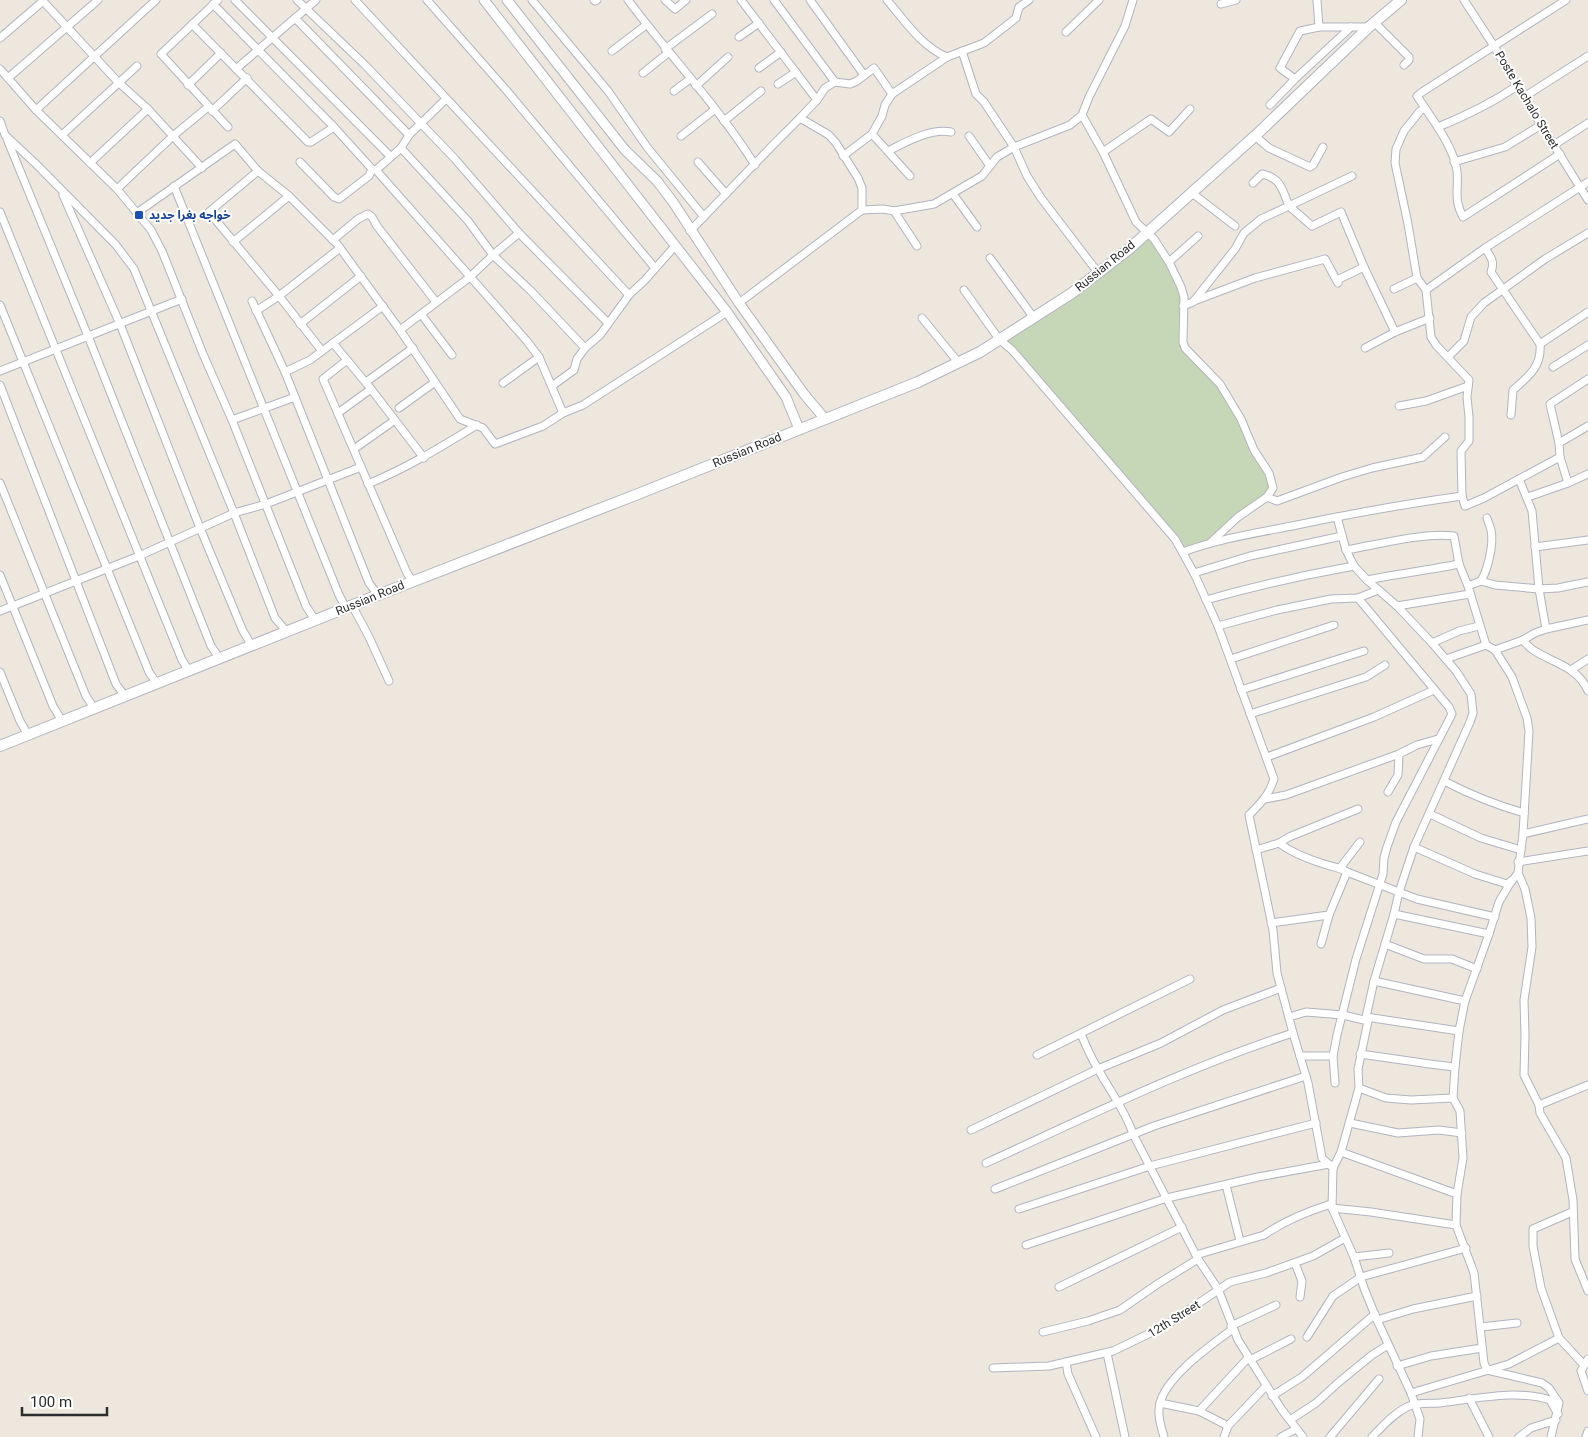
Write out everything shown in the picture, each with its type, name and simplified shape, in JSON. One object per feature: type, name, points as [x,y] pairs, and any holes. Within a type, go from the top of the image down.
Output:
[{"type":"main road","name":"Russian Road","points":[[0,746],[918,382],[980,352],[1100,273],[1129,249],[1255,136],[1401,0]]},
{"type":"street","points":[[0,38],[42,0],[118,82],[148,109],[202,168]]},
{"type":"street","points":[[8,78],[98,0]]},
{"type":"street","points":[[36,110],[156,0]]},
{"type":"street","points":[[235,0],[390,156]]},
{"type":"street","points":[[297,0],[336,37],[454,159],[519,233],[608,323]]},
{"type":"street","points":[[236,69],[316,0]]},
{"type":"street","points":[[355,0],[629,295]]},
{"type":"street","points":[[427,0],[507,91],[655,268]]},
{"type":"street","points":[[484,0],[726,312],[786,397],[799,429]]},
{"type":"street","points":[[506,0],[625,150],[657,181],[739,303],[804,394],[825,419]]},
{"type":"street","points":[[532,0],[608,91],[647,147],[704,217]]},
{"type":"street","points":[[628,0],[724,121],[755,165]]},
{"type":"street","points":[[665,0],[675,9],[686,0]]},
{"type":"street","points":[[741,0],[817,100]]},
{"type":"street","points":[[774,0],[836,82]]},
{"type":"street","points":[[810,0],[864,75]]},
{"type":"street","points":[[887,0],[923,42],[936,52],[947,57]]},
{"type":"street","points":[[843,156],[872,134],[892,94],[947,57],[984,43],[1016,18],[1019,7],[1029,0]]},
{"type":"street","points":[[1066,32],[1099,0]]},
{"type":"street","points":[[739,303],[862,210],[883,209],[894,212],[934,204],[982,176],[997,157],[1014,147],[1064,128],[1082,115],[1089,97],[1125,26],[1133,0]]},
{"type":"street","points":[[1220,4],[1236,0]]},
{"type":"street","points":[[1317,0],[1319,27]]},
{"type":"street","name":"Poste Kachalo Street","points":[[1464,0],[1588,200]]},
{"type":"street","points":[[1560,154],[1463,217],[1458,206],[1457,170],[1454,162],[1438,127],[1417,96],[1566,0]]},
{"type":"street","points":[[228,127],[161,54],[216,2],[258,50],[374,169],[526,340],[539,357],[563,413]]},
{"type":"street","points":[[643,73],[712,14]]},
{"type":"street","points":[[295,18],[409,135]]},
{"type":"street","points":[[739,37],[759,23]]},
{"type":"street","points":[[192,24],[308,142],[334,127]]},
{"type":"street","points":[[612,51],[646,24]]},
{"type":"street","points":[[1295,79],[1281,67],[1300,31],[1319,27],[1351,28],[1372,25],[1409,57],[1409,60],[1404,65]]},
{"type":"street","points":[[1270,105],[1295,79],[1351,28]]},
{"type":"street","points":[[517,42],[531,31]]},
{"type":"street","points":[[962,51],[976,94],[984,102],[1014,147],[1027,176],[1041,198],[1092,266],[1100,273]]},
{"type":"street","points":[[759,68],[781,52]]},
{"type":"street","points":[[188,84],[221,53]]},
{"type":"street","points":[[1524,97],[1588,56]]},
{"type":"street","points":[[696,86],[728,57]]},
{"type":"street","points":[[62,135],[137,66]]},
{"type":"street","points":[[0,68],[36,110],[117,189],[151,230],[182,298],[306,606],[315,620]]},
{"type":"street","points":[[690,231],[817,100],[825,88],[836,82],[850,84],[875,68],[892,94]]},
{"type":"street","points":[[778,84],[796,72]]},
{"type":"street","points":[[117,189],[173,136],[210,109],[246,78]]},
{"type":"street","points":[[674,92],[690,79]]},
{"type":"street","points":[[1438,127],[1502,97],[1517,86]]},
{"type":"street","points":[[724,121],[761,91]]},
{"type":"street","points":[[300,162],[334,198],[339,199],[401,148],[409,135],[446,99]]},
{"type":"street","points":[[1424,108],[1404,131],[1396,149],[1395,163],[1417,278],[1426,290],[1431,337],[1469,380],[1467,397],[1470,417],[1469,441],[1461,451],[1462,496],[1465,506],[1484,498],[1560,457]]},
{"type":"street","points":[[90,163],[148,109]]},
{"type":"street","points":[[1103,152],[1150,118],[1169,132],[1190,109]]},
{"type":"street","points":[[681,136],[714,110]]},
{"type":"street","points":[[1082,115],[1103,152],[1136,222],[1147,231],[1169,262],[1181,287],[1184,298],[1183,342],[1186,348],[1220,384],[1241,419],[1254,450],[1269,474],[1274,488],[1267,497],[1238,517],[1210,543]]},
{"type":"street","points":[[800,118],[828,135],[836,143],[858,178],[862,188],[862,210]]},
{"type":"street","points":[[0,121],[211,646],[220,659]]},
{"type":"street","points":[[1554,145],[1588,123]]},
{"type":"street","points":[[1454,162],[1505,147],[1541,125]]},
{"type":"street","points":[[888,151],[907,141],[942,130],[951,132]]},
{"type":"street","points":[[872,134],[910,176]]},
{"type":"street","points":[[5,135],[116,245],[134,269],[275,618],[287,632]]},
{"type":"street","points":[[969,136],[990,166]]},
{"type":"street","points":[[1255,136],[1269,148],[1310,167],[1323,147]]},
{"type":"street","points":[[138,212],[235,144],[258,171],[288,196],[340,248],[413,348],[460,418],[488,432],[495,444],[543,426],[563,413],[583,405],[726,312]]},
{"type":"street","points":[[401,148],[468,221],[493,255],[531,291],[585,348]]},
{"type":"street","points":[[698,162],[726,194]]},
{"type":"street","points":[[258,171],[209,212],[322,351]]},
{"type":"street","points":[[1253,183],[1262,174],[1276,179],[1282,187],[1289,206],[1312,226],[1341,212],[1364,267],[1395,332]]},
{"type":"street","points":[[1193,302],[1244,233],[1262,219],[1352,176]]},
{"type":"street","points":[[1426,290],[1484,248],[1588,182]]},
{"type":"street","points":[[174,186],[339,595],[369,637],[388,681]]},
{"type":"street","points":[[62,191],[120,324],[200,528],[252,646]]},
{"type":"street","points":[[1192,193],[1235,226]]},
{"type":"street","points":[[953,194],[977,227]]},
{"type":"street","points":[[233,242],[288,196]]},
{"type":"street","points":[[0,212],[139,556],[182,660],[189,671]]},
{"type":"street","points":[[894,212],[918,246]]},
{"type":"street","points":[[333,240],[368,214],[436,302]]},
{"type":"street","points":[[400,330],[470,277],[519,233]]},
{"type":"street","points":[[1448,357],[1464,341],[1471,317],[1502,288],[1545,259],[1588,234]]},
{"type":"street","points":[[1169,262],[1198,236]]},
{"type":"street","points":[[552,386],[574,370],[577,359],[585,348],[600,335],[629,295],[675,246]]},
{"type":"street","points":[[256,312],[340,248]]},
{"type":"street","points":[[1484,248],[1492,259],[1493,267],[1491,272],[1540,344],[1541,354],[1537,366],[1513,390],[1511,415]]},
{"type":"street","points":[[990,258],[1034,318]]},
{"type":"street","points":[[1183,306],[1255,278],[1325,259],[1338,281],[1364,267]]},
{"type":"street","points":[[300,324],[361,276]]},
{"type":"street","points":[[1394,289],[1417,278]]},
{"type":"street","points":[[964,290],[999,339],[1012,350],[1175,539],[1184,552],[1218,626],[1274,779],[1271,790],[1265,799],[1249,815],[1271,923],[1277,973],[1290,1017],[1292,1033],[1306,1076],[1322,1158],[1331,1166]]},
{"type":"street","points":[[0,371],[182,298]]},
{"type":"street","points":[[252,301],[286,372],[369,583],[378,595]]},
{"type":"street","points":[[0,305],[149,672],[157,684]]},
{"type":"street","points":[[286,372],[310,360],[383,306]]},
{"type":"street","points":[[1540,344],[1588,312]]},
{"type":"street","points":[[420,314],[452,355]]},
{"type":"street","points":[[922,318],[958,362]]},
{"type":"street","points":[[1365,348],[1395,332],[1430,318]]},
{"type":"street","points":[[333,343],[366,382],[424,458]]},
{"type":"street","points":[[1553,367],[1588,344]]},
{"type":"street","points":[[366,382],[413,348]]},
{"type":"street","points":[[502,383],[516,375],[539,357]]},
{"type":"street","points":[[347,360],[323,378],[368,484],[413,582]]},
{"type":"street","points":[[1568,483],[1560,457],[1559,443],[1550,404],[1588,379]]},
{"type":"street","points":[[399,408],[435,382]]},
{"type":"street","points":[[0,385],[116,684],[125,696]]},
{"type":"street","points":[[1399,406],[1426,401],[1468,386]]},
{"type":"street","points":[[338,412],[371,389]]},
{"type":"street","points":[[232,420],[295,396]]},
{"type":"street","points":[[354,449],[395,420]]},
{"type":"street","points":[[368,484],[400,471],[424,458],[476,425]]},
{"type":"street","points":[[1559,443],[1588,426]]},
{"type":"street","points":[[1267,497],[1277,501],[1342,477],[1372,468],[1423,457],[1445,437]]},
{"type":"street","points":[[0,611],[139,556],[234,513],[266,504],[361,467]]},
{"type":"street","points":[[1528,497],[1588,474]]},
{"type":"street","points":[[1519,479],[1528,497],[1532,512],[1546,629]]},
{"type":"street","points":[[0,483],[86,696],[94,708]]},
{"type":"street","points":[[1184,552],[1210,543],[1368,510],[1462,496]]},
{"type":"street","points":[[1337,517],[1346,550],[1354,566],[1397,606],[1446,659],[1471,694],[1473,713],[1414,848],[1399,892],[1374,981],[1360,1054],[1358,1069],[1359,1088],[1341,1152],[1331,1166],[1332,1206],[1354,1257],[1376,1317],[1411,1393],[1420,1419],[1418,1437]]},
{"type":"street","points":[[1481,581],[1487,570],[1490,549],[1491,530],[1486,518]]},
{"type":"street","points":[[1346,550],[1445,534],[1454,536],[1459,564],[1468,586],[1486,645],[1495,650],[1512,677],[1527,718],[1529,753],[1523,834],[1518,862],[1518,872],[1526,889],[1531,918],[1532,947],[1524,1000],[1524,1075],[1539,1105],[1540,1113],[1566,1158],[1572,1200],[1575,1259],[1588,1291]]},
{"type":"street","points":[[1194,573],[1250,556],[1342,536]]},
{"type":"street","points":[[1535,547],[1588,540]]},
{"type":"street","points":[[1367,580],[1459,564]]},
{"type":"street","points":[[1206,600],[1282,580],[1354,566]]},
{"type":"street","points":[[0,576],[53,706],[62,721]]},
{"type":"street","points":[[1468,586],[1481,581],[1495,585],[1540,589],[1558,588],[1588,582]]},
{"type":"street","points":[[1218,626],[1304,604],[1331,599],[1358,598],[1378,590]]},
{"type":"street","points":[[1397,606],[1470,594]]},
{"type":"street","points":[[1335,1082],[1333,1056],[1337,1035],[1356,959],[1383,874],[1384,858],[1396,822],[1452,714],[1449,707],[1358,598]]},
{"type":"street","points":[[1495,650],[1546,629],[1588,620]]},
{"type":"street","points":[[1231,659],[1334,626]]},
{"type":"street","points":[[1432,643],[1452,634],[1479,626]]},
{"type":"street","points":[[1523,640],[1532,650],[1571,670],[1588,691]]},
{"type":"street","points":[[1446,659],[1486,645]]},
{"type":"street","points":[[1240,690],[1364,651]]},
{"type":"street","points":[[1571,670],[1588,659]]},
{"type":"street","points":[[1250,714],[1366,678],[1385,665]]},
{"type":"street","points":[[0,672],[20,721],[28,734]]},
{"type":"street","points":[[1267,758],[1374,717],[1434,690]]},
{"type":"street","points":[[1265,799],[1286,795],[1398,754],[1417,745],[1438,739]]},
{"type":"street","points":[[1388,792],[1398,775],[1398,754]]},
{"type":"street","points":[[1444,781],[1477,798],[1524,813]]},
{"type":"street","points":[[1256,850],[1279,843],[1289,837],[1358,809]]},
{"type":"street","points":[[1430,814],[1481,838],[1521,850]]},
{"type":"street","points":[[1523,834],[1588,819]]},
{"type":"street","points":[[1340,868],[1360,842]]},
{"type":"street","points":[[1279,843],[1290,851],[1307,858],[1340,868],[1417,899],[1495,917]]},
{"type":"street","points":[[1414,848],[1475,874],[1507,884],[1512,880]]},
{"type":"street","points":[[1518,862],[1588,851]]},
{"type":"street","points":[[1321,944],[1329,915],[1347,872]]},
{"type":"street","points":[[1518,872],[1499,902],[1477,969],[1464,1000],[1459,1031],[1453,1098],[1460,1111],[1463,1158],[1457,1194],[1456,1226],[1466,1248],[1474,1274],[1478,1296],[1484,1363],[1488,1370],[1542,1383],[1549,1388],[1559,1403],[1551,1437]]},
{"type":"street","points":[[1394,914],[1489,934]]},
{"type":"street","points":[[1271,923],[1329,915]]},
{"type":"street","points":[[1385,944],[1424,959],[1452,958],[1477,969]]},
{"type":"street","points":[[1037,1055],[1190,979]]},
{"type":"street","points":[[1374,981],[1464,1000]]},
{"type":"street","points":[[971,1130],[1098,1069],[1161,1043],[1223,1010],[1282,988]]},
{"type":"street","points":[[1290,1017],[1306,1012],[1459,1031]]},
{"type":"street","points":[[986,1163],[1118,1103],[1247,1048],[1292,1033]]},
{"type":"street","points":[[1081,1034],[1098,1069],[1129,1123],[1132,1134],[1197,1257],[1218,1289],[1232,1328],[1249,1359],[1272,1396],[1303,1437]]},
{"type":"street","points":[[1360,1054],[1455,1067]]},
{"type":"street","points":[[1300,1056],[1333,1056]]},
{"type":"street","points":[[995,1189],[1132,1134],[1306,1076]]},
{"type":"street","points":[[1539,1105],[1588,1085]]},
{"type":"street","points":[[1359,1088],[1386,1098],[1410,1100],[1453,1098]]},
{"type":"street","points":[[1019,1209],[1150,1166],[1316,1123]]},
{"type":"street","points":[[1350,1123],[1398,1133],[1439,1130],[1462,1133]]},
{"type":"street","points":[[1341,1152],[1457,1194]]},
{"type":"street","points":[[1026,1245],[1167,1198],[1331,1166]]},
{"type":"street","points":[[1226,1185],[1240,1241]]},
{"type":"street","points":[[1043,1332],[1088,1321],[1120,1310],[1197,1257],[1240,1241],[1264,1235],[1314,1209],[1332,1206],[1456,1226]]},
{"type":"street","points":[[1572,1212],[1533,1230],[1533,1246],[1541,1288],[1559,1338],[1586,1362],[1581,1372],[1588,1390]]},
{"type":"street","points":[[1059,1287],[1182,1227]]},
{"type":"street","name":"12th Street","points":[[993,1368],[1049,1366],[1107,1354],[1165,1326],[1230,1282],[1266,1274],[1295,1263],[1313,1256],[1345,1238]]},
{"type":"street","points":[[1307,1337],[1333,1296],[1361,1277],[1466,1248]]},
{"type":"street","points":[[1354,1257],[1388,1253]]},
{"type":"street","points":[[1295,1263],[1302,1281],[1300,1297]]},
{"type":"street","points":[[1272,1396],[1302,1377],[1376,1317],[1478,1296]]},
{"type":"street","points":[[1164,1437],[1159,1411],[1160,1400],[1176,1377],[1198,1354],[1232,1328],[1276,1305]]},
{"type":"street","points":[[1481,1327],[1517,1323]]},
{"type":"street","points":[[1411,1393],[1509,1364],[1559,1338]]},
{"type":"street","points":[[1199,1410],[1249,1359],[1291,1339]]},
{"type":"street","points":[[1290,1420],[1316,1403],[1338,1382],[1388,1345]]},
{"type":"street","points":[[1397,1366],[1431,1356],[1482,1348]]},
{"type":"street","points":[[1107,1354],[1125,1437]]},
{"type":"street","points":[[1066,1362],[1068,1374],[1096,1437]]},
{"type":"street","points":[[1330,1437],[1379,1379]]},
{"type":"street","points":[[1224,1437],[1228,1426],[1266,1386]]},
{"type":"street","points":[[1372,1437],[1395,1414],[1414,1404],[1440,1403],[1469,1398],[1538,1396],[1550,1400],[1557,1417]]},
{"type":"street","points":[[1469,1398],[1489,1437]]},
{"type":"street","points":[[1160,1403],[1199,1410],[1228,1426]]},
{"type":"street","points":[[1519,1437],[1530,1428],[1557,1417]]},
{"type":"street","points":[[1281,1437],[1296,1429]]},
{"type":"street","points":[[1586,1437],[1588,1431]]},
{"type":"green space","points":[[1147,231],[1181,287],[1183,342],[1220,384],[1273,488],[1210,543],[1183,552],[999,339],[1019,328]]},
{"type":"place","name":"خواجه بغرا جدید","points":[[139,215]]}]
